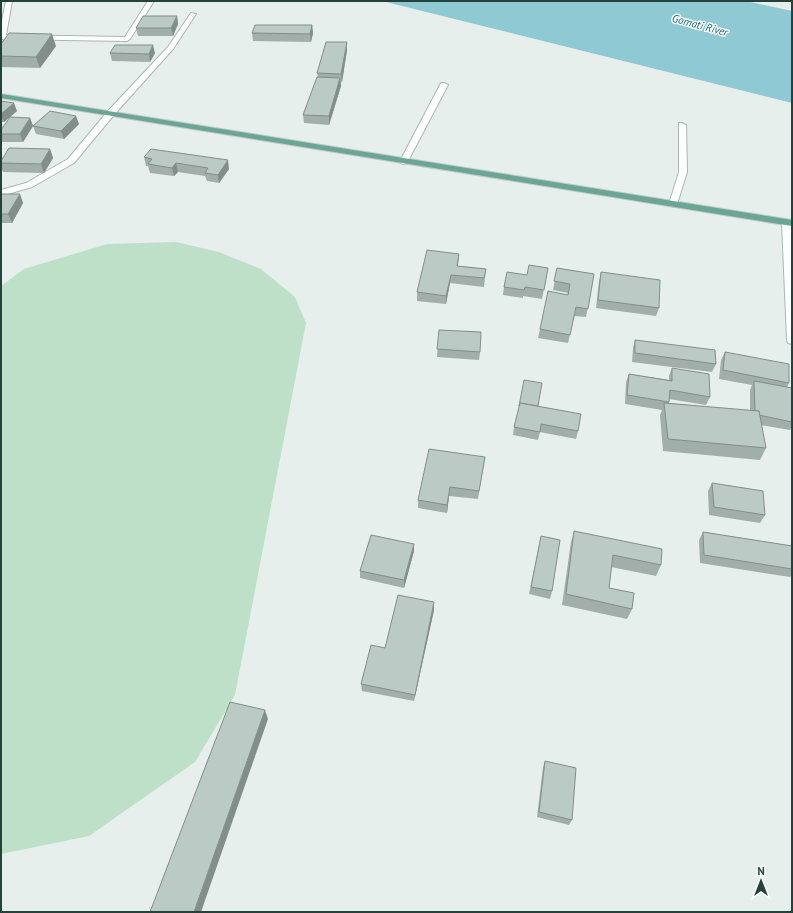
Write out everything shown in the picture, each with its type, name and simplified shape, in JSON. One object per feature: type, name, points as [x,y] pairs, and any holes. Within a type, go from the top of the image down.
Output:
[{"type":"main road","points":[[1,96],[790,223]]},
{"type":"street","points":[[9,1],[1,37],[127,39],[151,1]]},
{"type":"street","points":[[1,193],[29,185],[71,161],[110,114],[171,48],[194,14]]},
{"type":"street","points":[[404,161],[444,85]]},
{"type":"street","points":[[672,204],[683,172],[682,126]]},
{"type":"street","points":[[790,223],[792,340]]},
{"type":"green space","points":[[176,242],[219,252],[261,269],[295,297],[306,323],[235,695],[195,762],[89,836],[1,854],[1,286],[24,269],[107,244]]},
{"type":"water","name":"Gomati River","points":[[382,1],[746,1],[792,11],[792,103]]},
{"type":"building","points":[[143,16],[177,16],[171,28],[136,28]]},
{"type":"building","points":[[255,25],[312,25],[310,34],[252,33]]},
{"type":"building","points":[[9,33],[52,34],[36,57],[1,56],[1,44]]},
{"type":"building","points":[[326,42],[347,42],[341,74],[317,73]]},
{"type":"building","points":[[115,45],[153,45],[149,54],[110,53]]},
{"type":"building","points":[[317,77],[340,78],[329,116],[303,115]]},
{"type":"building","points":[[1,101],[14,103],[1,114]]},
{"type":"building","points":[[50,111],[76,116],[61,131],[33,126]]},
{"type":"building","points":[[10,117],[30,118],[20,134],[1,134],[1,130]]},
{"type":"building","points":[[9,148],[50,149],[41,164],[1,163]]},
{"type":"building","points":[[151,149],[228,160],[218,175],[205,173],[208,168],[176,163],[172,168],[148,164],[152,159],[144,157]]},
{"type":"building","points":[[1,194],[20,194],[8,214],[1,214]]},
{"type":"building","points":[[427,250],[459,254],[457,266],[486,269],[484,278],[451,275],[446,296],[417,292]]},
{"type":"building","points":[[529,265],[548,268],[544,290],[525,287],[524,290],[504,287],[507,272],[527,275]]},
{"type":"building","points":[[557,268],[594,274],[588,309],[576,307],[570,335],[540,329],[548,291],[568,295],[570,284],[554,281]]},
{"type":"building","points":[[601,272],[660,280],[659,308],[598,300]]},
{"type":"building","points":[[439,330],[481,332],[480,352],[437,349]]},
{"type":"building","points":[[635,340],[715,350],[716,364],[635,353]]},
{"type":"building","points":[[725,352],[789,364],[789,383],[723,370]]},
{"type":"building","points":[[672,368],[709,374],[710,397],[670,390],[669,402],[627,395],[629,374],[672,381]]},
{"type":"building","points":[[524,380],[542,383],[538,406],[520,403],[519,406]]},
{"type":"building","points":[[754,381],[792,388],[792,422],[759,415],[759,411],[755,411]]},
{"type":"building","points":[[520,403],[581,414],[578,431],[541,424],[540,432],[514,427]]},
{"type":"building","points":[[664,403],[759,411],[766,448],[668,439]]},
{"type":"building","points":[[429,449],[485,457],[479,491],[450,487],[447,505],[418,500]]},
{"type":"building","points":[[712,483],[763,491],[765,515],[714,507]]},
{"type":"building","points":[[574,531],[662,549],[661,565],[613,555],[609,588],[634,593],[632,609],[566,594]]},
{"type":"building","points":[[703,532],[792,546],[792,569],[704,555]]},
{"type":"building","points":[[371,535],[414,544],[404,580],[360,571]]},
{"type":"building","points":[[541,536],[560,540],[552,591],[531,587]]},
{"type":"building","points":[[398,595],[434,602],[415,695],[361,684],[371,645],[385,648]]},
{"type":"building","points":[[230,702],[265,710],[194,912],[150,912]]},
{"type":"building","points":[[545,761],[576,768],[572,820],[539,812]]}]
